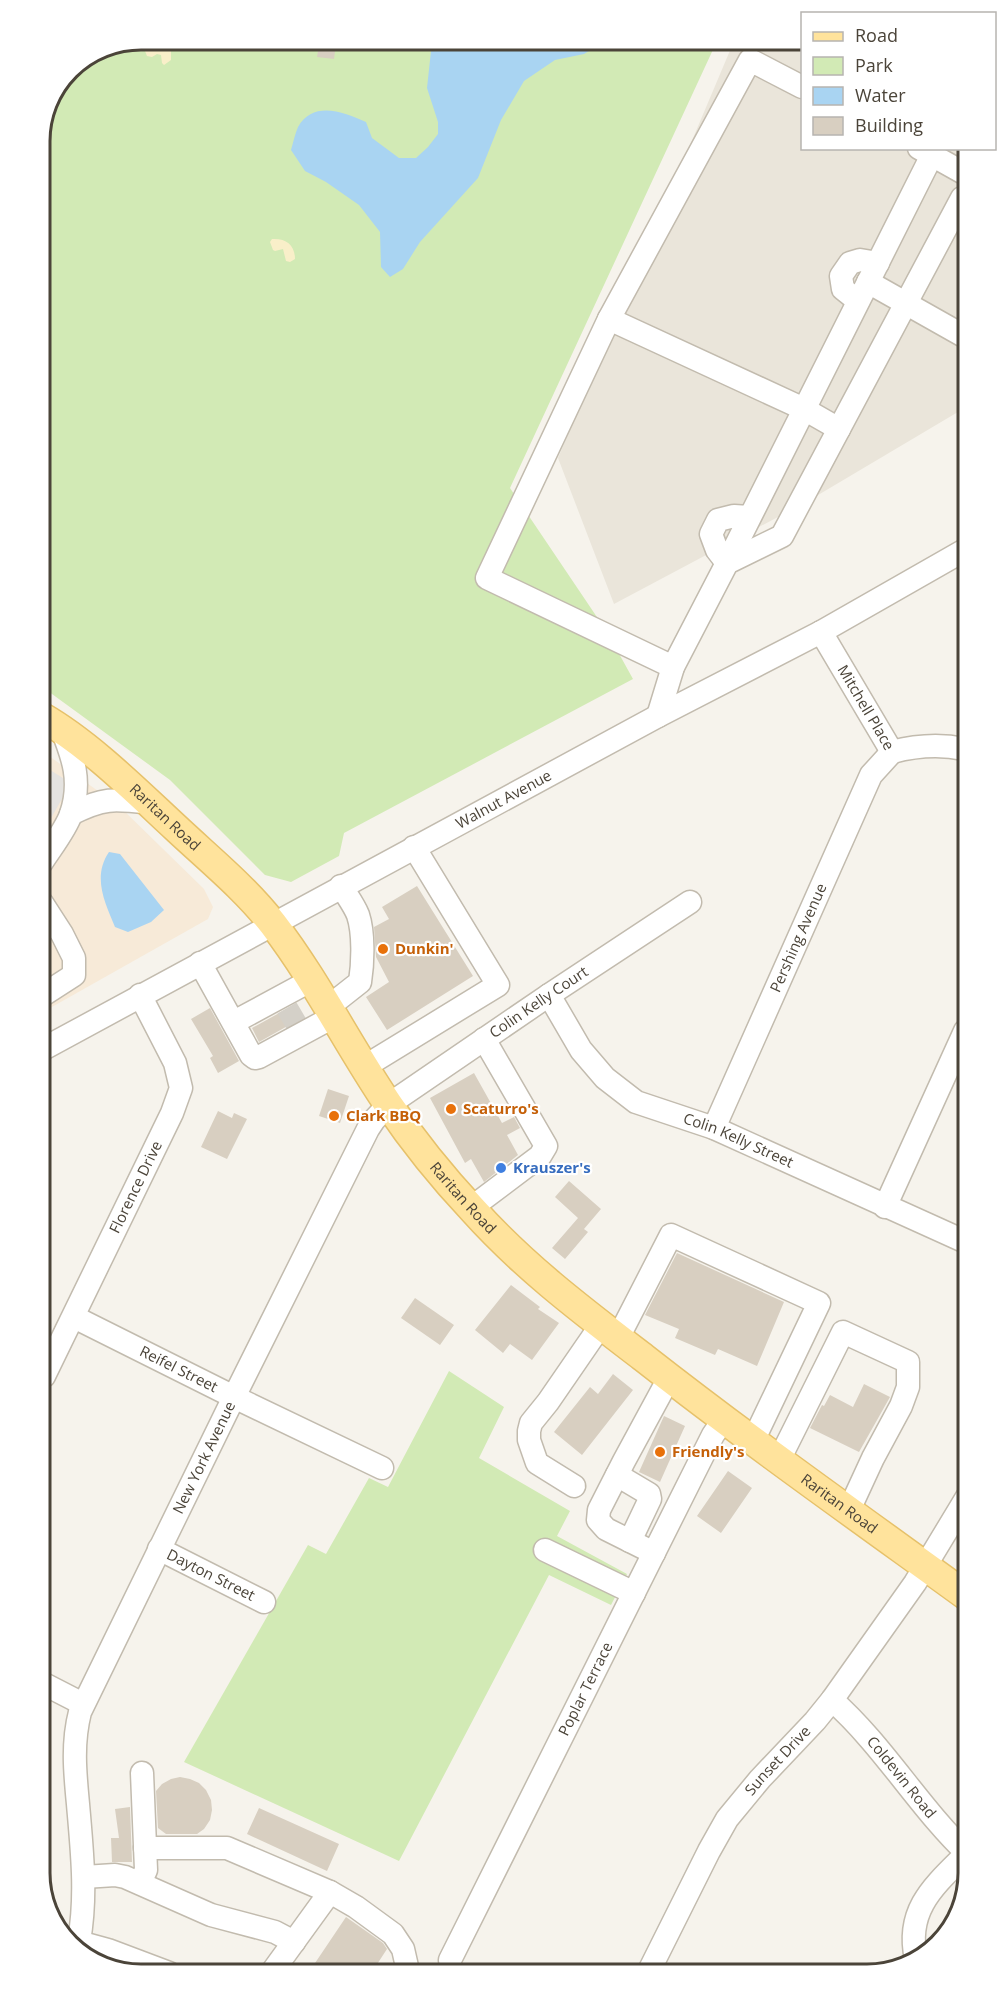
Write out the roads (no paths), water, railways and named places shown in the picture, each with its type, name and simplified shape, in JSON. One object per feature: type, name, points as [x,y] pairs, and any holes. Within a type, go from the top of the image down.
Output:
[{"type":"main road","name":"Raritan Road","points":[[51,722],[151,803],[244,891],[272,923],[388,1105],[441,1174],[516,1255],[571,1302],[669,1378],[958,1590]]},
{"type":"street","points":[[673,667],[487,578],[609,319],[750,60],[801,86]]},
{"type":"street","points":[[658,716],[673,667],[868,282],[925,152],[958,170]]},
{"type":"street","points":[[727,563],[783,536],[958,205]]},
{"type":"street","points":[[868,282],[958,333]]},
{"type":"street","points":[[609,319],[804,409],[839,429]]},
{"type":"street","name":"Walnut Avenue","points":[[49,1045],[658,716],[821,633],[958,554]]},
{"type":"street","name":"Mitchell Place","points":[[821,633],[892,752],[927,746],[947,745],[958,748]]},
{"type":"street","points":[[50,849],[71,814],[77,780],[72,755],[51,722]]},
{"type":"street","name":"Pershing Avenue","points":[[714,1128],[871,775],[892,752]]},
{"type":"street","points":[[71,814],[88,805],[115,799],[151,803]]},
{"type":"street","points":[[364,1066],[498,985],[414,847]]},
{"type":"street","points":[[234,1022],[330,1012],[360,981],[363,959],[360,923],[357,912],[341,886]]},
{"type":"street","name":"Colin Kelly Court","points":[[388,1105],[690,902]]},
{"type":"street","points":[[50,915],[74,958],[74,975],[50,991]]},
{"type":"street","points":[[200,963],[251,1055],[255,1058],[259,1058],[292,1016],[310,981]]},
{"type":"street","name":"Florence Drive","points":[[49,1366],[172,1113],[181,1088],[175,1063],[140,995]]},
{"type":"street","name":"Colin Kelly Street","points":[[549,995],[580,1050],[605,1078],[636,1102],[714,1128],[958,1239]]},
{"type":"street","points":[[471,1208],[540,1156],[546,1146],[484,1039]]},
{"type":"street","points":[[885,1207],[958,1046]]},
{"type":"street","name":"New York Avenue","points":[[75,1935],[84,1908],[84,1877],[74,1743],[83,1704],[368,1129],[388,1105]]},
{"type":"street","points":[[574,1486],[537,1463],[529,1440],[531,1423],[610,1332],[671,1234],[819,1303],[753,1441]]},
{"type":"street","name":"Reifel Street","points":[[74,1317],[382,1468]]},
{"type":"street","points":[[779,1460],[843,1332],[908,1362],[908,1387],[901,1406],[849,1510]]},
{"type":"street","points":[[654,1553],[606,1529],[598,1520],[599,1510],[669,1378]]},
{"type":"street","name":"Poplar Terrace","points":[[450,1960],[713,1436],[724,1419]]},
{"type":"street","points":[[617,1475],[649,1494],[650,1499],[630,1541]]},
{"type":"street","name":"Sunset Drive","points":[[654,1964],[709,1851],[727,1820],[760,1779],[832,1700],[926,1566],[958,1512]]},
{"type":"street","name":"Dayton Street","points":[[159,1550],[264,1602]]},
{"type":"street","points":[[545,1550],[634,1593]]},
{"type":"street","points":[[49,1687],[83,1704]]},
{"type":"street","name":"Coldevin Road","points":[[832,1700],[861,1727],[931,1815],[958,1843]]},
{"type":"street","points":[[141,1883],[146,1870],[142,1773]]},
{"type":"street","points":[[145,1848],[227,1848],[330,1892],[356,1907],[393,1934],[404,1949],[407,1963]]},
{"type":"street","points":[[915,1950],[914,1932],[919,1908],[933,1887],[958,1863]]},
{"type":"street","points":[[84,1877],[115,1875],[141,1883],[211,1915],[275,1932],[294,1942]]},
{"type":"street","points":[[278,1963],[330,1892]]},
{"type":"street","points":[[83,1943],[143,1963]]},
{"type":"water","points":[[591,50],[584,54],[555,60],[524,81],[501,120],[478,178],[420,242],[403,269],[390,277],[381,267],[380,232],[359,205],[326,182],[305,171],[291,150],[298,127],[304,119],[312,113],[329,111],[339,112],[366,122],[372,138],[399,158],[416,158],[438,134],[438,122],[427,88],[431,51]]},
{"type":"water","points":[[109,852],[120,854],[164,910],[151,922],[128,932],[115,927],[102,890],[101,871]]},
{"type":"tunnel","points":[[287,1008],[297,1025]]},
{"type":"place","name":"Dunkin'","points":[[383,949]]},
{"type":"place","name":"Scaturro's","points":[[451,1109]]},
{"type":"place","name":"Clark BBQ","points":[[334,1116]]},
{"type":"place","name":"Krauszer's","points":[[501,1168]]},
{"type":"place","name":"Friendly's","points":[[660,1452]]}]
